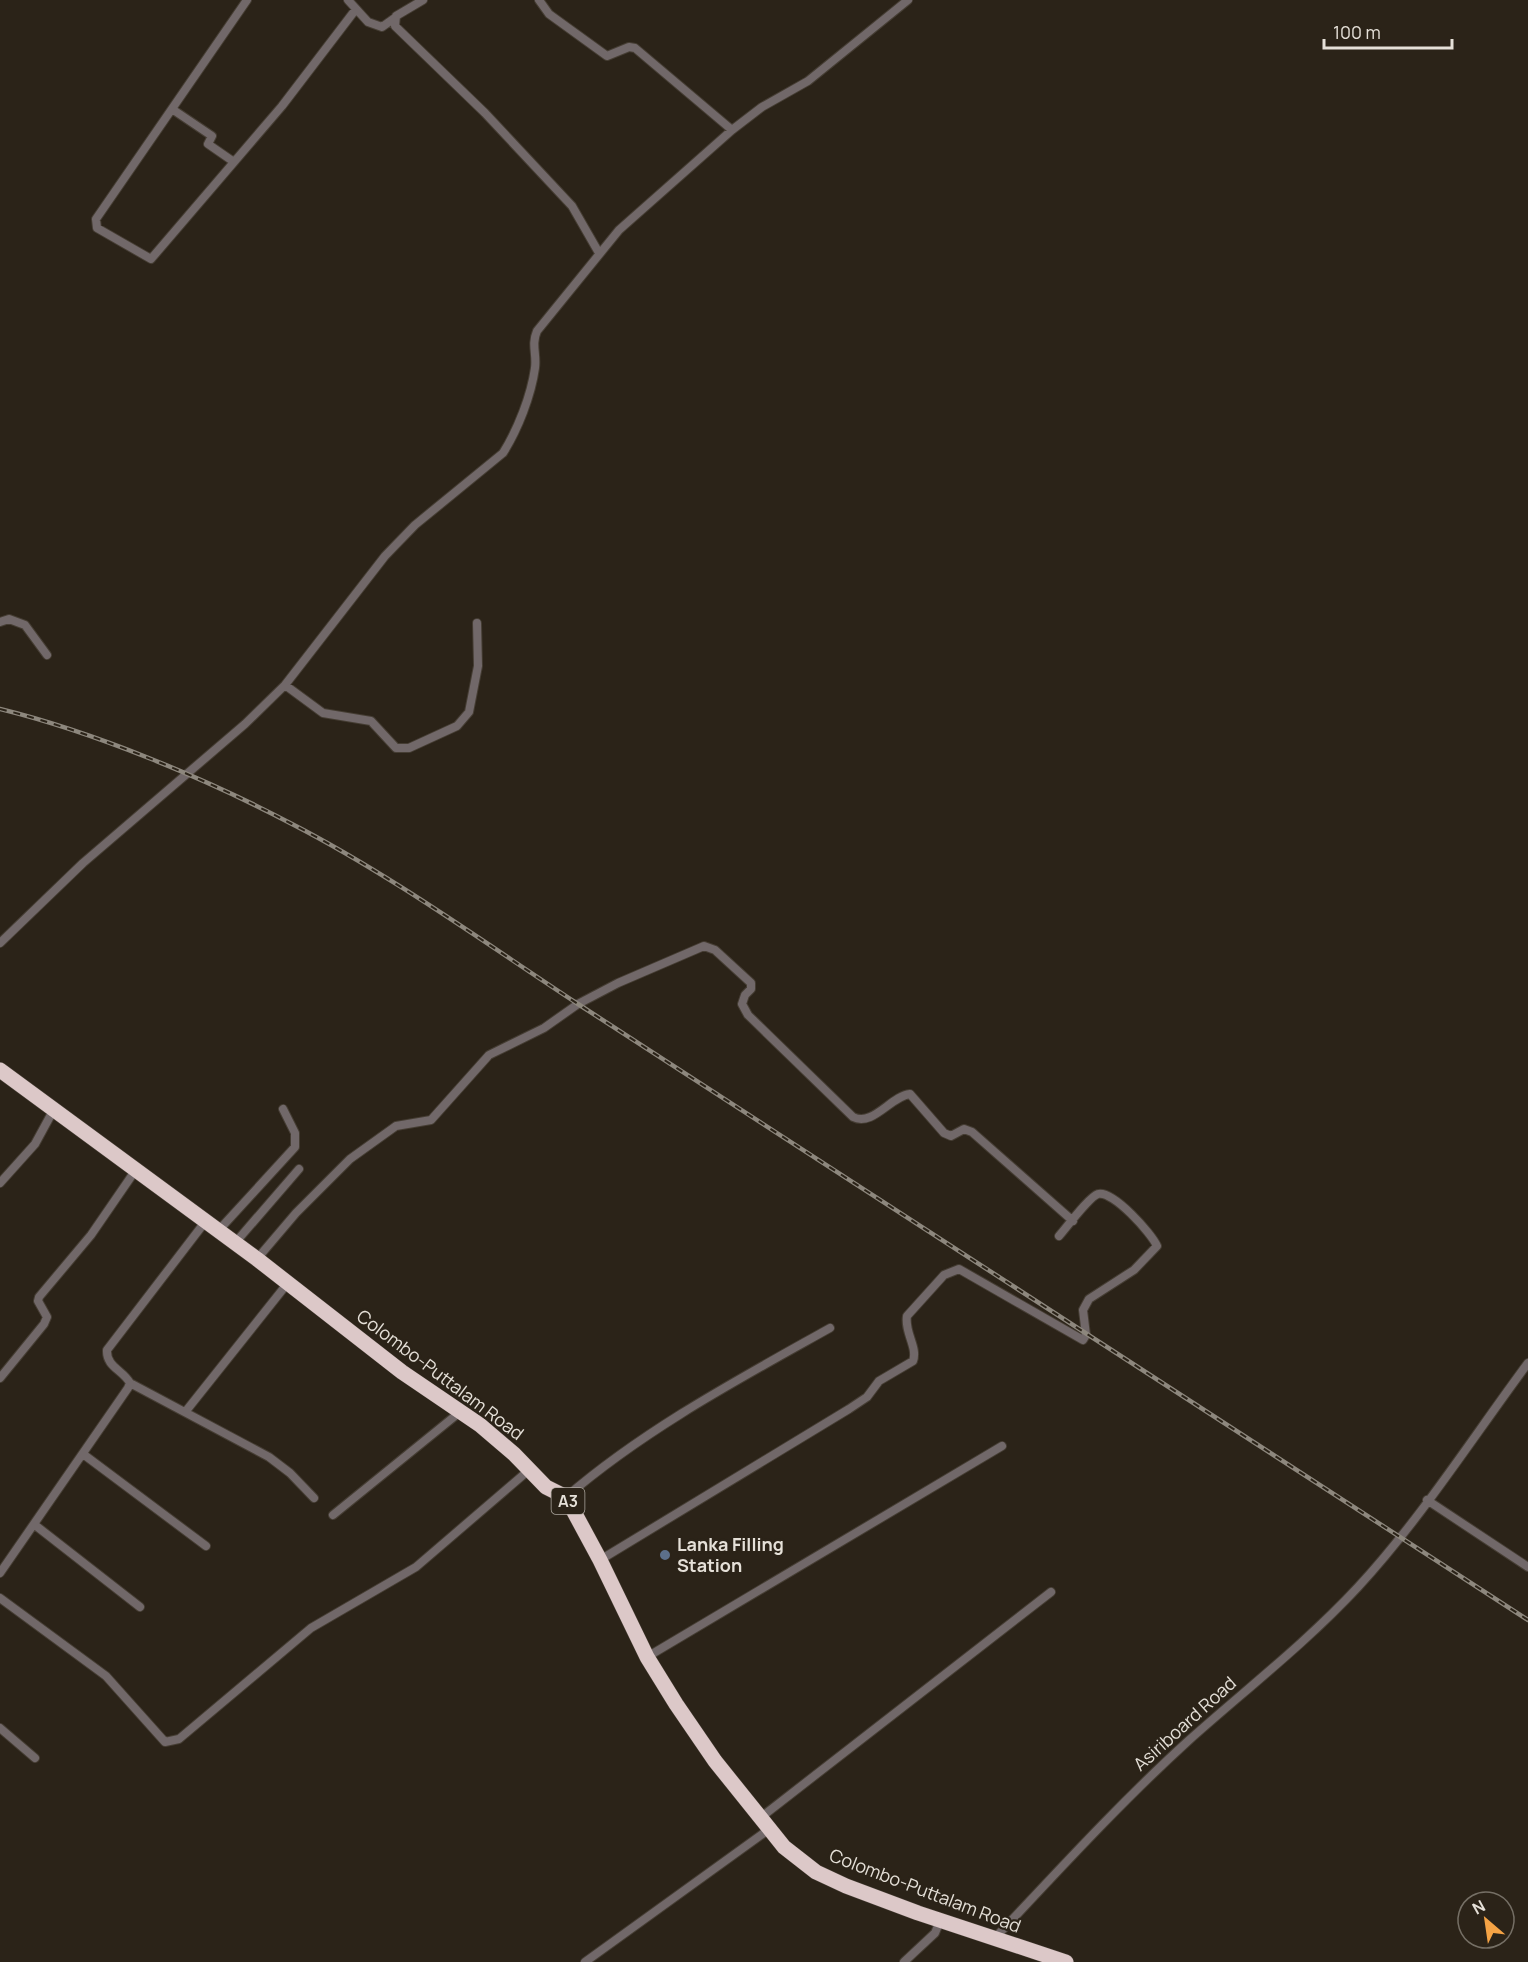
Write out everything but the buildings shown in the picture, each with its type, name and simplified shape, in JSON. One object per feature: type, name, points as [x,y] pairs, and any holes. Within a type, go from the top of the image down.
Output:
[{"type":"highway","name":"Colombo-Puttalam Road","points":[[0,1070],[257,1259],[402,1372],[480,1425],[546,1487],[566,1497],[600,1560],[647,1658],[715,1761],[763,1824],[816,1872],[940,1921],[1066,1962]]},
{"type":"street","points":[[247,0],[96,219],[97,228],[151,259],[282,106],[356,9]]},
{"type":"street","points":[[348,0],[368,22],[382,27],[423,0]]},
{"type":"street","points":[[539,0],[549,14],[607,56],[629,47],[635,48],[732,130]]},
{"type":"street","points":[[0,943],[84,863],[245,724],[285,685],[385,556],[415,525],[503,453],[512,439],[536,367],[532,341],[537,331],[619,230],[732,130],[762,107],[808,81],[908,0]]},
{"type":"street","points":[[396,16],[395,26],[398,31],[485,113],[572,206],[599,253]]},
{"type":"street","points":[[172,109],[212,136],[208,144],[234,162]]},
{"type":"street","points":[[0,622],[9,619],[25,625],[47,655]]},
{"type":"street","points":[[285,685],[323,713],[371,721],[396,748],[409,748],[458,726],[469,712],[478,666],[477,623]]},
{"type":"street","points":[[257,1259],[296,1213],[350,1159],[396,1126],[430,1120],[489,1055],[544,1028],[578,1004],[618,982],[704,946],[715,950],[751,983],[751,989],[745,995],[742,1004],[748,1015],[854,1117],[866,1119],[902,1096],[910,1094],[944,1133],[951,1136],[964,1129],[972,1132],[1073,1221]]},
{"type":"street","points":[[219,1231],[295,1147],[296,1133],[283,1109]]},
{"type":"street","points":[[0,1183],[35,1144],[53,1111]]},
{"type":"street","points":[[235,1243],[299,1169]]},
{"type":"street","points":[[0,1378],[44,1324],[47,1317],[38,1301],[39,1298],[91,1235],[135,1171]]},
{"type":"street","points":[[600,1560],[849,1409],[867,1396],[879,1381],[912,1361],[915,1355],[906,1332],[907,1316],[950,1271],[965,1271],[1031,1312],[1083,1340],[1086,1335],[1083,1310],[1089,1299],[1134,1270],[1157,1245],[1129,1212],[1107,1195],[1094,1196],[1059,1236]]},
{"type":"street","points":[[205,1222],[107,1350],[110,1364],[130,1383],[269,1457],[290,1473],[314,1498]]},
{"type":"street","points":[[186,1411],[287,1284]]},
{"type":"street","points":[[566,1497],[600,1469],[661,1428],[830,1328]]},
{"type":"street","name":"Asiriboard Road","points":[[994,1939],[1100,1826],[1172,1757],[1335,1610],[1400,1536],[1528,1363]]},
{"type":"street","points":[[0,1573],[130,1383]]},
{"type":"street","points":[[333,1515],[460,1412]]},
{"type":"street","points":[[647,1658],[1002,1446]]},
{"type":"street","points":[[83,1454],[206,1545]]},
{"type":"street","points":[[0,1598],[106,1676],[165,1742],[171,1743],[179,1740],[311,1629],[416,1567],[530,1470]]},
{"type":"street","points":[[1427,1500],[1528,1567]]},
{"type":"street","points":[[35,1525],[140,1607]]},
{"type":"street","points":[[585,1962],[763,1824],[1051,1592]]},
{"type":"street","points":[[0,1728],[35,1758]]},
{"type":"street","points":[[904,1962],[935,1933],[940,1921]]},
{"type":"railway","points":[[0,709],[73,730],[187,774],[259,807],[365,865],[1528,1620]]},
{"type":"place","name":"Lanka Filling Station","points":[[665,1555]]}]
